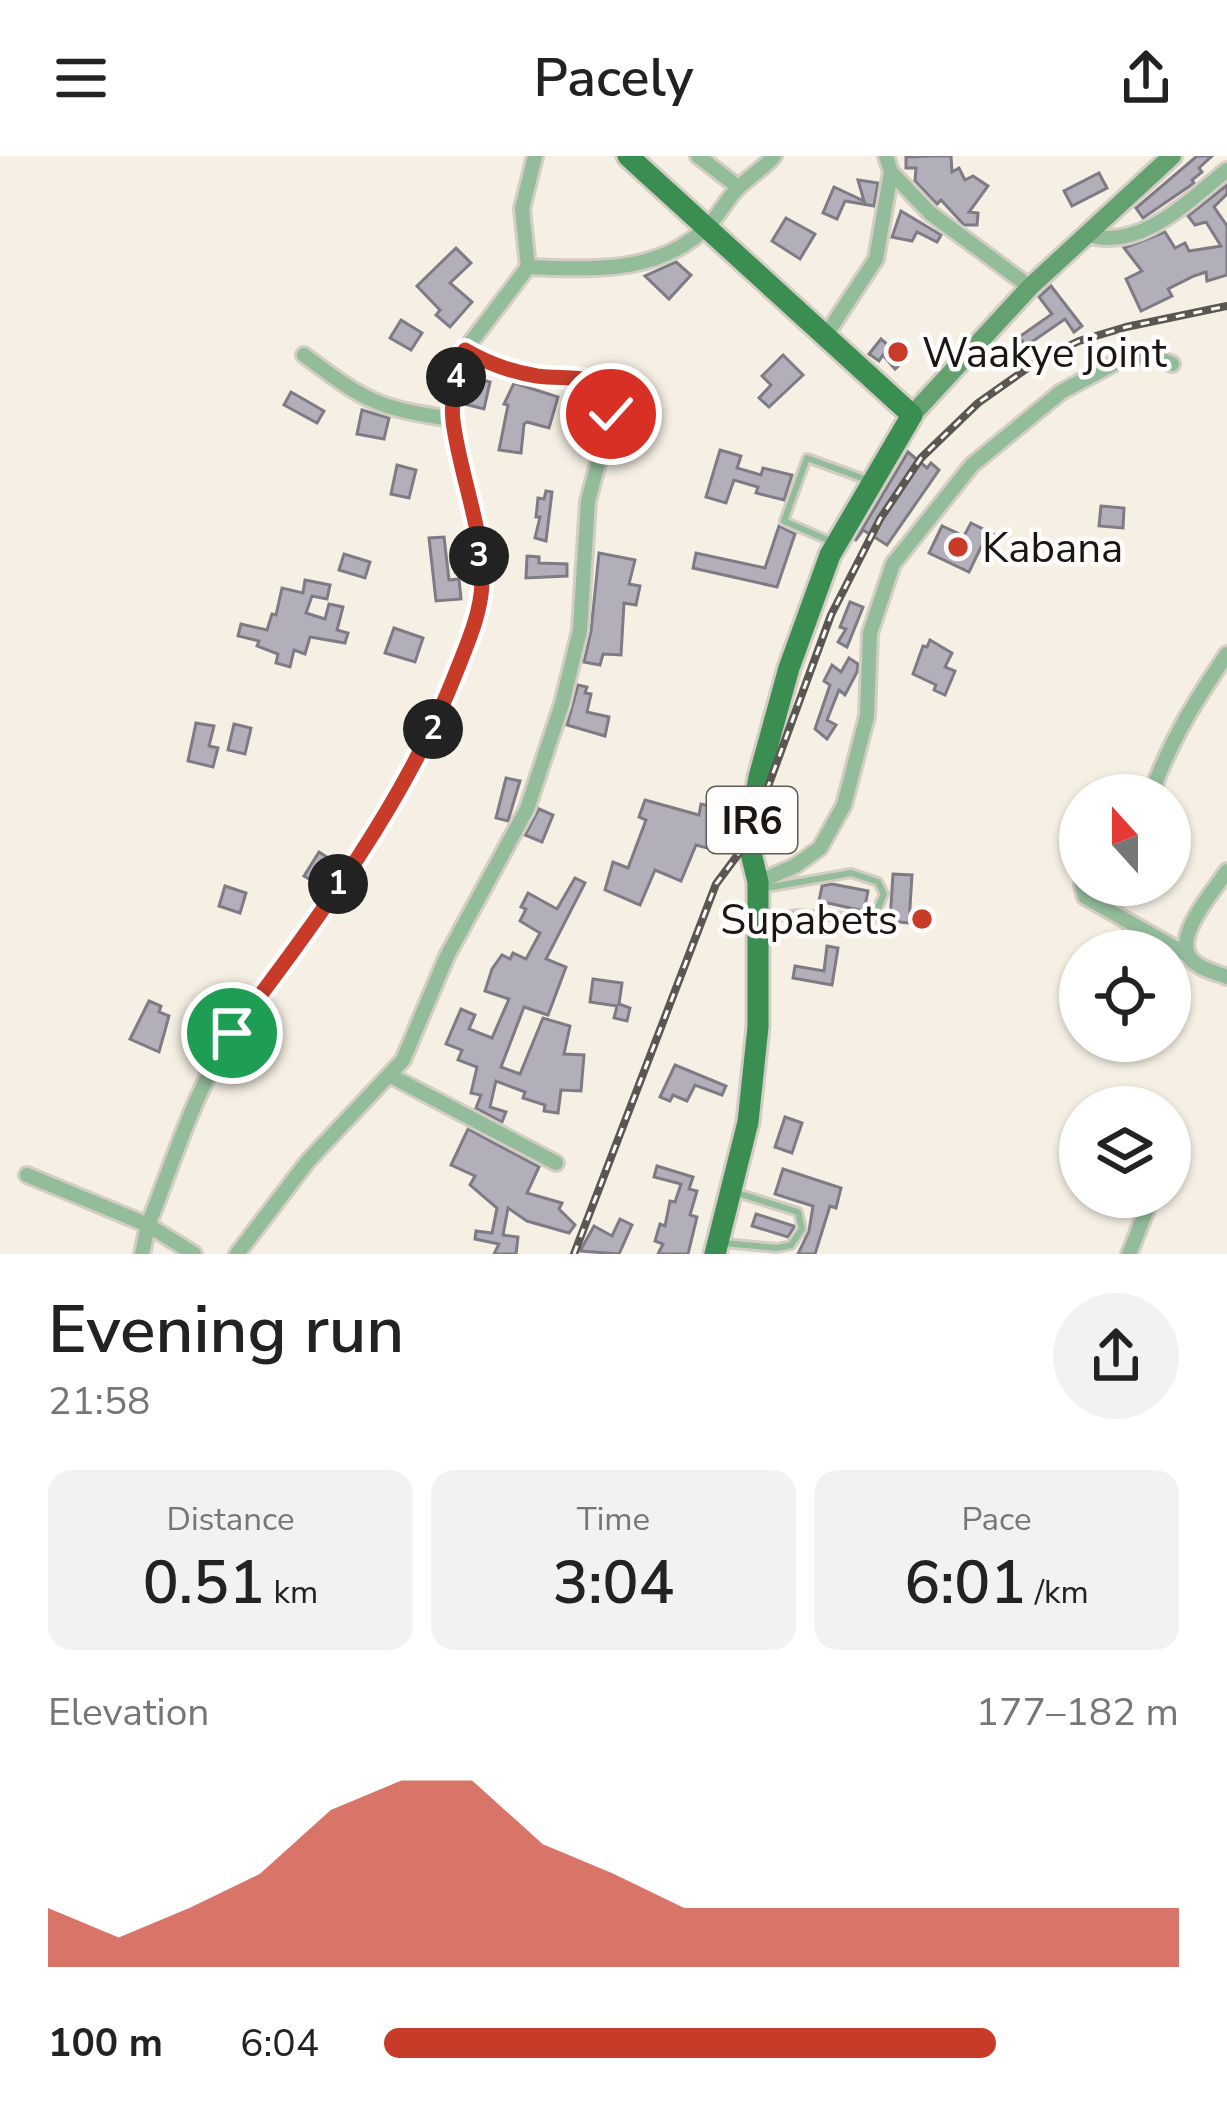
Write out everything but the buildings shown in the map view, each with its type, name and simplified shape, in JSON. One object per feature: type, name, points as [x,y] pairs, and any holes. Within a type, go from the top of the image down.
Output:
[{"type":"main road","points":[[640,160],[706,227],[912,415],[1030,287],[1172,156]]},
{"type":"main road","name":"IR6","points":[[717,1248],[748,1122],[758,1027],[758,886],[748,841],[759,777],[789,668],[836,544],[912,415]]},
{"type":"street","points":[[142,1254],[148,1226],[206,1078],[419,755],[472,631],[481,566],[475,512],[452,419],[455,380],[465,350],[528,267],[522,209],[535,156]]},
{"type":"street","points":[[698,156],[738,188]]},
{"type":"street","points":[[528,267],[611,270],[674,250],[706,227],[738,188],[774,156]]},
{"type":"street","points":[[886,156],[891,172],[930,213],[1030,287]]},
{"type":"street","points":[[1085,235],[1114,240],[1134,234],[1166,218],[1227,170]]},
{"type":"street","points":[[826,335],[876,259],[891,172]]},
{"type":"street","points":[[237,1254],[308,1161],[392,1076],[416,1035],[447,956],[534,790],[562,704],[580,630],[589,501],[611,414],[606,393],[591,381],[538,376],[481,360],[465,350]]},
{"type":"street","points":[[304,355],[370,402],[452,419]]},
{"type":"street","points":[[758,886],[820,848],[844,805],[866,716],[869,633],[892,563],[972,465],[1061,392],[1126,357],[1150,355],[1172,364]]},
{"type":"street","points":[[1158,774],[1187,713],[1227,654]]},
{"type":"street","points":[[1189,930],[1227,871]]},
{"type":"street","points":[[1100,906],[1143,930]]},
{"type":"street","points":[[1191,960],[1227,977]]},
{"type":"street","points":[[392,1076],[556,1163]]},
{"type":"street","points":[[27,1175],[148,1226],[194,1254]]},
{"type":"street","points":[[1129,1254],[1143,1218]]},
{"type":"lane","points":[[836,544],[784,521],[807,458],[873,482]]},
{"type":"lane","points":[[758,886],[851,873],[878,882],[884,894],[873,919],[800,914],[758,918]]},
{"type":"lane","points":[[717,1248],[791,1245],[802,1229],[798,1212],[730,1191]]},
{"type":"railway","points":[[574,1254],[716,884],[748,841],[831,615],[880,519],[921,458],[978,403],[1039,360],[1126,327],[1227,306]]},
{"type":"place","name":"Waakye joint","points":[[898,352]]},
{"type":"place","name":"Kabana","points":[[958,547]]},
{"type":"place","name":"Supabets","points":[[922,919]]},
{"type":"route","points":[[232,1033],[274,979],[426,744],[472,631],[481,566],[475,512],[452,419],[455,380],[465,350],[481,360],[538,376],[591,381],[606,393],[611,414]]}]
